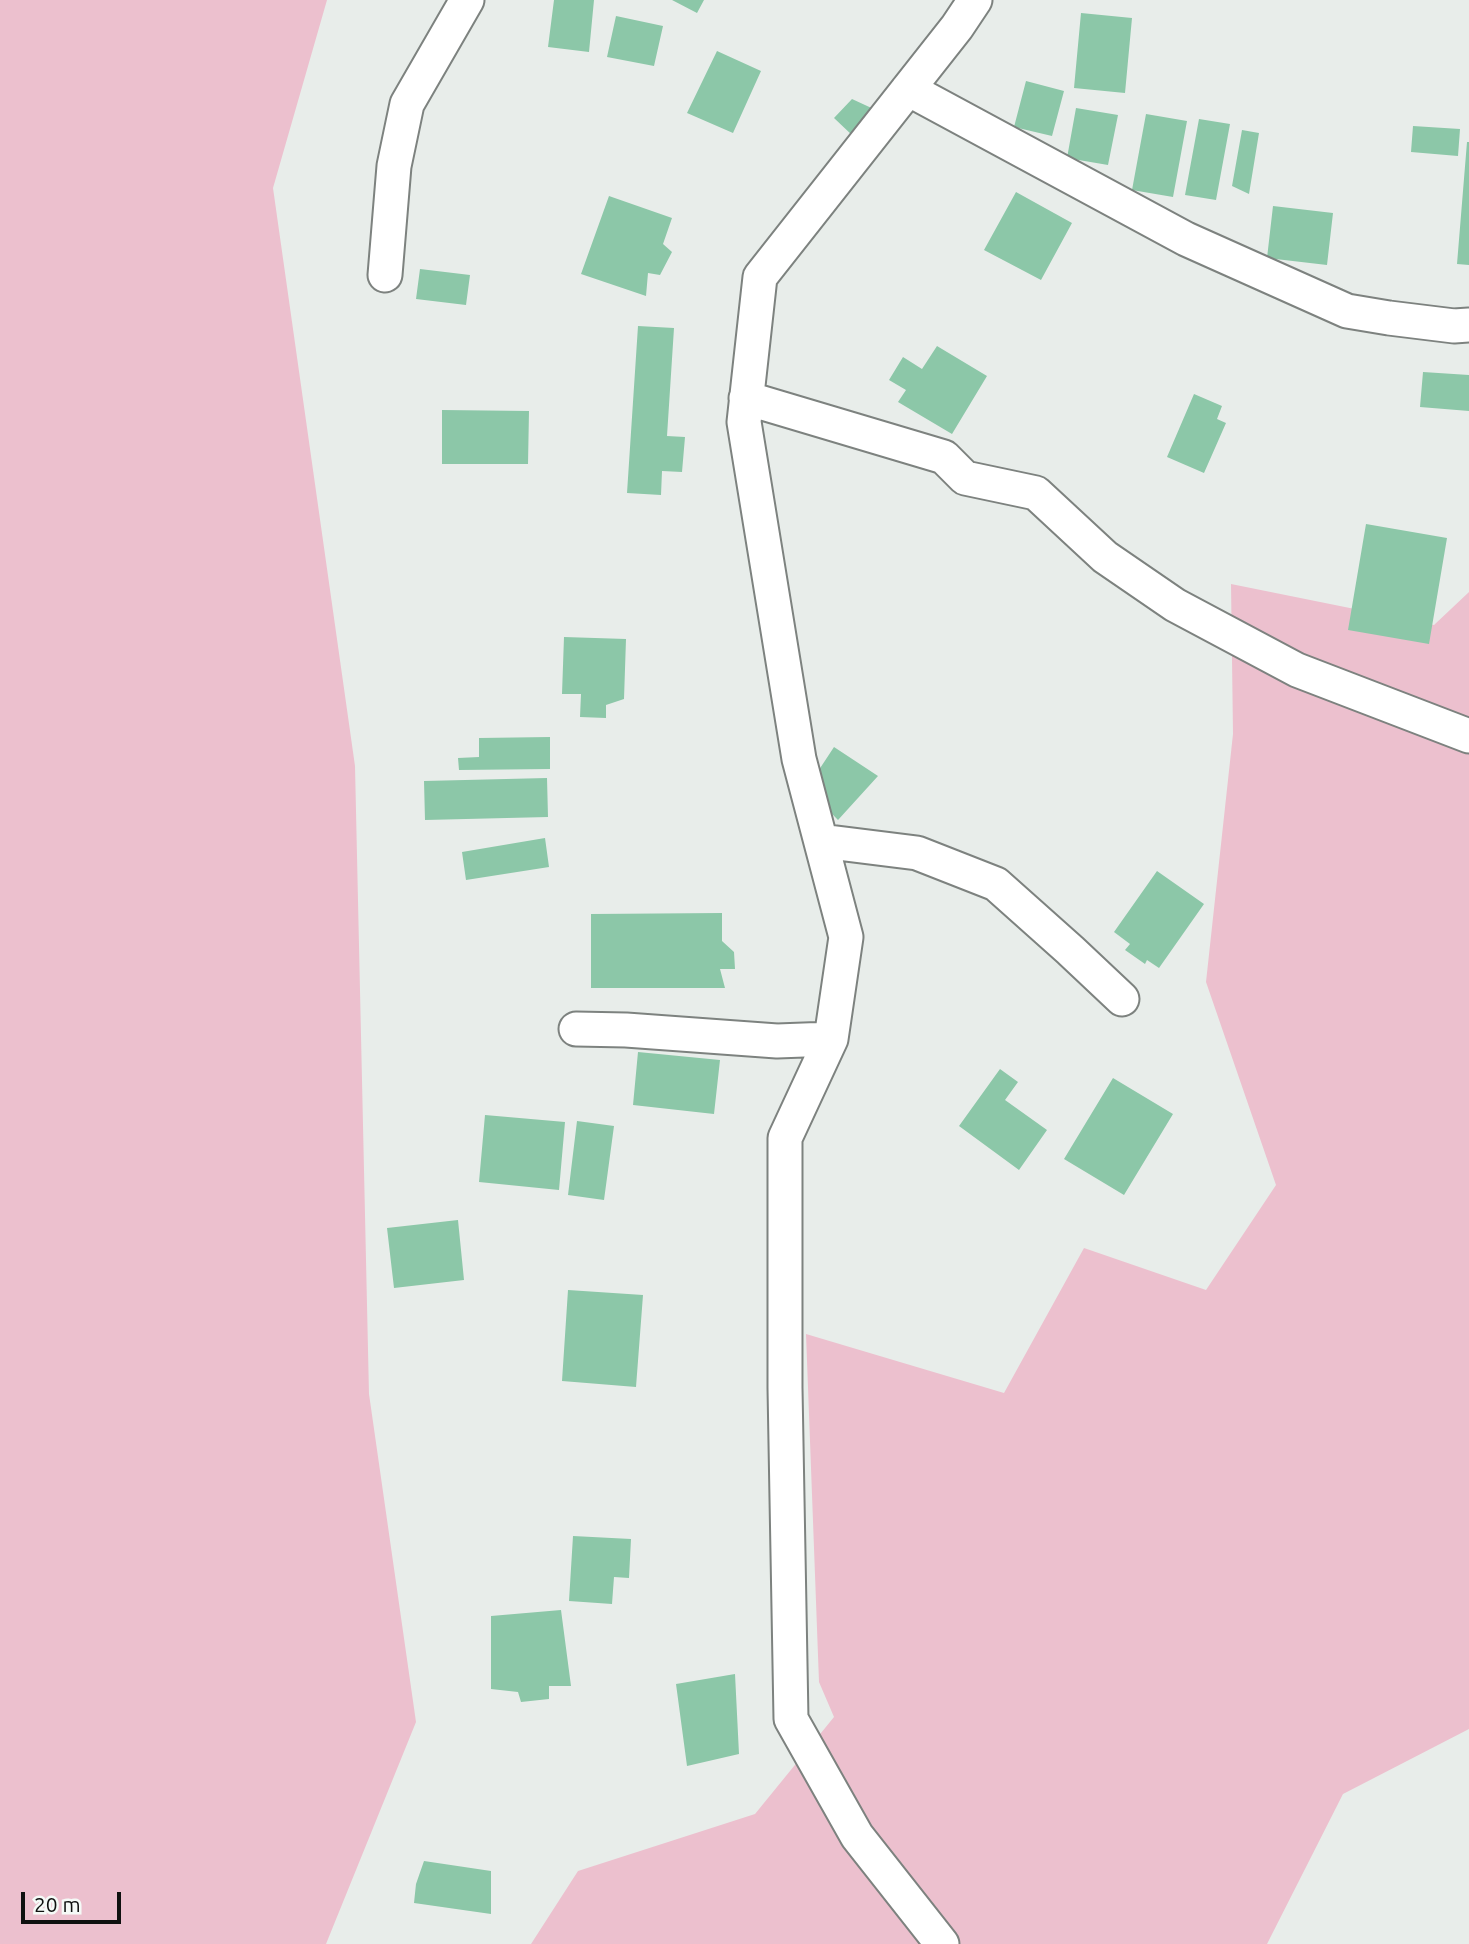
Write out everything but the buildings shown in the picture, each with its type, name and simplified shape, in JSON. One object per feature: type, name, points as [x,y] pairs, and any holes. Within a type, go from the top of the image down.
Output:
[{"type":"street","points":[[385,275],[394,166],[407,104],[467,0]]},
{"type":"street","points":[[942,1944],[857,1836],[791,1719],[785,1388],[785,1138],[831,1039],[846,937],[799,759],[744,422],[760,277],[957,27],[975,0]]},
{"type":"street","points":[[908,89],[1186,239],[1346,311],[1454,326],[1469,325]]},
{"type":"street","points":[[746,398],[944,457],[965,478],[1036,493],[1105,557],[1175,605],[1297,670],[1469,736]]},
{"type":"street","points":[[821,841],[917,853],[996,884],[1122,999]]},
{"type":"street","points":[[576,1029],[777,1041],[831,1039]]},
{"type":"shaded area","points":[[0,0],[327,0],[273,188],[355,766],[369,1394],[416,1722],[326,1944],[0,1944]]},
{"type":"shaded area","points":[[1231,584],[1434,625],[1469,592],[1469,1729],[1343,1794],[1267,1944],[531,1944],[578,1871],[755,1814],[834,1717],[819,1682],[806,1334],[1004,1393],[1084,1248],[1206,1290],[1276,1185],[1206,982],[1233,734]]}]
